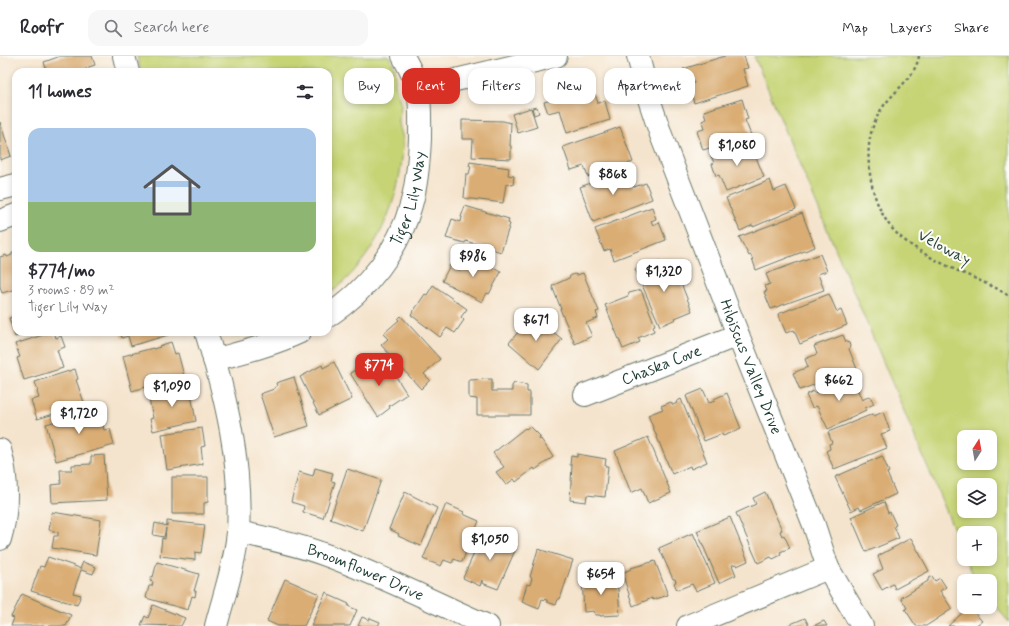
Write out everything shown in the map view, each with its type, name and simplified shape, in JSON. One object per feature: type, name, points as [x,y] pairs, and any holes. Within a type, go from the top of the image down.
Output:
[{"type":"street","points":[[124,56],[127,68]]},
{"type":"street","name":"Tiger Lily Way","points":[[404,56],[409,68]]},
{"type":"street","points":[[460,79],[556,56]]},
{"type":"street","name":"Hibiscus Valley Drive","points":[[638,56],[649,100],[660,135],[814,525],[828,568],[862,626]]},
{"type":"street","name":"Tiger Lily Way","points":[[332,313],[366,284],[388,255],[405,222],[411,206],[419,159],[420,104]]},
{"type":"street","points":[[0,189],[12,186]]},
{"type":"street","points":[[0,221],[12,216]]},
{"type":"street","name":"Chaska Cove","points":[[585,395],[738,335]]},
{"type":"street","points":[[207,336],[228,414],[238,482],[238,532],[229,578],[216,626]]},
{"type":"street","points":[[214,360],[262,347],[291,336]]},
{"type":"street","points":[[0,450],[6,501],[4,522],[0,539]]},
{"type":"street","name":"Broomflower Drive","points":[[238,532],[322,553],[362,569],[488,626]]},
{"type":"street","points":[[688,626],[828,568]]},
{"type":"path","name":"Veloway","points":[[919,56],[918,65],[886,101],[872,128],[868,160],[871,182],[878,204],[886,221],[899,235],[918,250],[998,289],[1009,296]]},
{"type":"green space","points":[[137,56],[389,56],[394,66],[396,73],[395,85],[401,106],[399,121],[403,138],[401,166],[397,187],[391,208],[372,247],[345,281],[332,292],[332,68],[140,68]]},
{"type":"green space","points":[[754,56],[1009,56],[1009,622],[997,608],[997,574],[973,574],[969,566],[997,566],[997,526],[957,526],[957,536]]},
{"type":"building","points":[[61,56],[92,56],[95,65],[86,68],[46,68],[44,62]]},
{"type":"building","points":[[725,56],[744,56],[748,68],[743,69],[748,86],[695,103],[695,68],[686,68]]},
{"type":"building","points":[[596,97],[598,103],[604,101],[604,104],[606,104],[610,120],[567,133],[560,110],[548,113],[545,104],[596,104]]},
{"type":"building","points":[[742,99],[748,119],[745,120],[751,135],[703,150],[697,131],[704,129],[702,121],[706,119],[704,111]]},
{"type":"building","points":[[537,107],[539,113],[534,115],[532,108]]},
{"type":"building","points":[[531,108],[537,127],[518,133],[512,114]]},
{"type":"building","points":[[462,120],[503,121],[511,123],[511,159],[472,157],[473,139],[462,139]]},
{"type":"building","points":[[0,122],[11,156],[0,160]]},
{"type":"building","points":[[620,127],[633,162],[588,177],[584,166],[571,170],[563,147]]},
{"type":"building","points":[[750,142],[764,177],[726,192],[719,175],[716,176],[712,164],[714,163],[711,156]]},
{"type":"building","points":[[470,162],[509,168],[508,175],[514,176],[513,185],[506,184],[503,203],[464,198],[466,174],[469,174],[471,166],[469,166]]},
{"type":"building","points":[[622,171],[623,176],[629,174],[634,187],[646,183],[652,199],[593,222],[580,187]]},
{"type":"building","points":[[770,180],[774,191],[786,186],[796,209],[740,231],[726,198]]},
{"type":"building","points":[[465,206],[509,219],[508,223],[510,224],[501,252],[466,241],[465,243],[446,238],[452,219],[461,222],[461,217]]},
{"type":"building","points":[[652,207],[656,219],[651,221],[653,225],[659,222],[666,240],[614,260],[610,249],[604,251],[595,229]]},
{"type":"building","points":[[802,213],[815,247],[756,270],[751,255],[749,256],[739,237]]},
{"type":"building","points":[[468,254],[501,272],[489,294],[487,293],[482,302],[442,281],[450,265],[460,270]]},
{"type":"building","points":[[820,254],[827,271],[818,274],[824,290],[771,309],[764,292],[767,291],[765,286],[770,284],[766,274]]},
{"type":"building","points":[[6,255],[7,257],[12,255],[12,290],[2,293],[0,286],[0,257]]},
{"type":"building","points":[[659,261],[663,273],[675,268],[692,311],[660,326],[635,269]]},
{"type":"building","points":[[583,273],[599,311],[596,312],[598,318],[586,323],[592,336],[575,344],[552,286],[574,274],[577,275]]},
{"type":"building","points":[[433,285],[467,309],[461,317],[464,320],[455,333],[447,328],[440,337],[411,315]]},
{"type":"building","points":[[641,290],[655,325],[653,326],[654,331],[638,338],[640,342],[623,349],[605,305],[628,296],[629,293]]},
{"type":"building","points":[[829,294],[837,312],[841,310],[847,325],[800,344],[794,330],[786,333],[778,314]]},
{"type":"building","points":[[532,315],[562,339],[539,369],[509,343]]},
{"type":"building","points":[[401,316],[440,359],[424,374],[430,380],[421,389],[381,345],[388,339],[383,334],[399,320],[398,319]]},
{"type":"building","points":[[12,317],[12,328],[9,318]]},
{"type":"building","points":[[843,335],[846,342],[849,343],[849,349],[857,369],[800,390],[793,373],[808,367],[805,359],[817,354],[814,346]]},
{"type":"building","points":[[40,336],[55,336],[56,338],[61,336],[65,347],[57,350],[63,368],[24,380],[17,358],[20,357],[15,344]]},
{"type":"building","points":[[128,336],[165,336],[131,346]]},
{"type":"building","points":[[171,342],[175,354],[178,353],[184,376],[132,391],[123,356],[160,347],[159,346]]},
{"type":"building","points":[[386,361],[407,394],[389,406],[390,408],[378,417],[350,373],[362,366],[366,372]]},
{"type":"building","points":[[334,362],[352,399],[319,415],[300,377],[322,365],[323,368]]},
{"type":"building","points":[[75,369],[78,379],[76,380],[85,405],[37,419],[31,400],[39,398],[35,382]]},
{"type":"building","points":[[851,375],[862,400],[870,396],[874,404],[865,408],[866,410],[849,418],[850,419],[828,429],[817,406],[812,408],[806,395],[813,391],[814,393]]},
{"type":"building","points":[[294,377],[309,426],[274,437],[260,394],[274,389],[277,386],[276,383]]},
{"type":"building","points":[[492,379],[492,391],[512,391],[512,386],[514,383],[527,385],[527,392],[530,392],[530,415],[477,415],[477,399],[469,398],[469,380]]},
{"type":"building","points":[[189,384],[196,421],[153,431],[150,419],[153,418],[148,394]]},
{"type":"building","points":[[703,389],[709,403],[727,393],[741,429],[704,441],[686,396]]},
{"type":"building","points":[[681,399],[707,462],[691,469],[690,466],[672,474],[648,415],[663,409],[661,406],[671,402],[673,405]]},
{"type":"building","points":[[99,410],[104,430],[110,429],[114,445],[56,461],[46,424]]},
{"type":"building","points":[[883,412],[890,431],[881,434],[887,448],[834,469],[826,451],[830,449],[829,444],[832,443],[828,432],[873,414],[874,416]]},
{"type":"building","points":[[530,426],[541,437],[539,438],[540,440],[541,439],[553,457],[535,470],[534,468],[516,482],[514,479],[506,485],[496,472],[504,467],[493,453],[525,428],[526,429]]},
{"type":"building","points":[[202,428],[205,446],[201,447],[203,464],[167,470],[162,434]]},
{"type":"building","points":[[648,437],[671,493],[648,503],[642,488],[631,493],[615,451]]},
{"type":"building","points":[[577,454],[606,459],[605,466],[608,466],[605,497],[587,495],[586,502],[570,500],[572,465],[570,465],[571,456],[577,457]]},
{"type":"building","points":[[104,455],[107,500],[52,503],[51,485],[61,484],[60,470],[72,470],[72,465],[91,464],[91,456]]},
{"type":"building","points":[[882,456],[896,494],[861,510],[859,507],[851,511],[835,477]]},
{"type":"building","points":[[315,468],[333,473],[331,481],[335,482],[323,518],[303,512],[304,506],[291,502],[299,472],[313,476]]},
{"type":"building","points":[[347,469],[381,480],[363,531],[330,519]]},
{"type":"building","points":[[172,477],[208,477],[208,502],[204,503],[204,514],[172,514]]},
{"type":"building","points":[[405,492],[437,508],[421,546],[398,536],[399,534],[389,529]]},
{"type":"building","points":[[765,492],[782,530],[780,531],[782,536],[784,535],[790,548],[780,552],[781,555],[773,559],[771,557],[758,563],[736,513],[756,504],[753,498]]},
{"type":"building","points":[[884,502],[888,513],[890,512],[896,525],[894,526],[899,538],[866,552],[851,517]]},
{"type":"building","points":[[446,504],[479,521],[462,562],[454,559],[452,563],[444,560],[441,566],[423,559]]},
{"type":"building","points":[[52,512],[101,520],[96,555],[52,548],[54,536],[58,536],[58,532],[49,530]]},
{"type":"building","points":[[730,517],[748,561],[737,566],[737,564],[732,565],[736,575],[719,583],[697,531]]},
{"type":"building","points":[[167,521],[205,525],[201,553],[195,552],[195,560],[160,556],[162,538],[165,539],[166,528],[164,537],[153,535],[155,523],[167,526]]},
{"type":"building","points":[[485,529],[498,535],[497,538],[517,546],[498,589],[482,583],[482,580],[480,586],[463,578]]},
{"type":"building","points":[[693,533],[715,583],[696,591],[692,584],[677,590],[674,583],[676,582],[675,579],[673,579],[659,548]]},
{"type":"building","points":[[911,538],[929,571],[895,589],[893,584],[882,590],[873,574],[883,569],[878,556]]},
{"type":"building","points":[[538,549],[573,560],[560,599],[558,599],[556,605],[542,599],[539,609],[522,602],[527,584],[530,585],[532,578],[530,577]]},
{"type":"building","points":[[48,557],[80,569],[83,562],[96,567],[93,574],[81,570],[73,593],[81,595],[77,605],[31,591],[40,566],[44,567]]},
{"type":"building","points":[[655,561],[668,595],[653,600],[652,598],[633,606],[622,573],[631,568]]},
{"type":"building","points":[[157,562],[199,574],[194,591],[196,591],[195,597],[192,596],[188,610],[146,598],[149,586],[152,586],[153,582],[150,581],[152,576],[153,577]]},
{"type":"building","points":[[600,576],[600,578],[617,577],[620,615],[600,616],[595,615],[594,611],[584,612],[582,577]]},
{"type":"building","points":[[932,576],[935,581],[940,578],[946,587],[940,591],[952,609],[926,626],[916,626],[905,609],[907,608],[901,598],[928,581],[928,579]]},
{"type":"building","points":[[285,579],[319,594],[304,626],[278,626],[267,621]]},
{"type":"building","points":[[326,592],[357,610],[350,626],[311,626]]},
{"type":"building","points":[[22,594],[71,615],[66,626],[11,626],[14,618],[11,617]]},
{"type":"building","points":[[153,605],[185,618],[181,626],[141,625],[145,616],[148,618]]},
{"type":"building","points":[[961,614],[976,614],[982,621],[975,626],[948,626]]},
{"type":"building","points":[[362,617],[380,622],[378,626],[358,626]]},
{"type":"building","points":[[805,618],[809,626],[786,626]]},
{"type":"building","points":[[824,621],[827,626],[813,626]]}]
